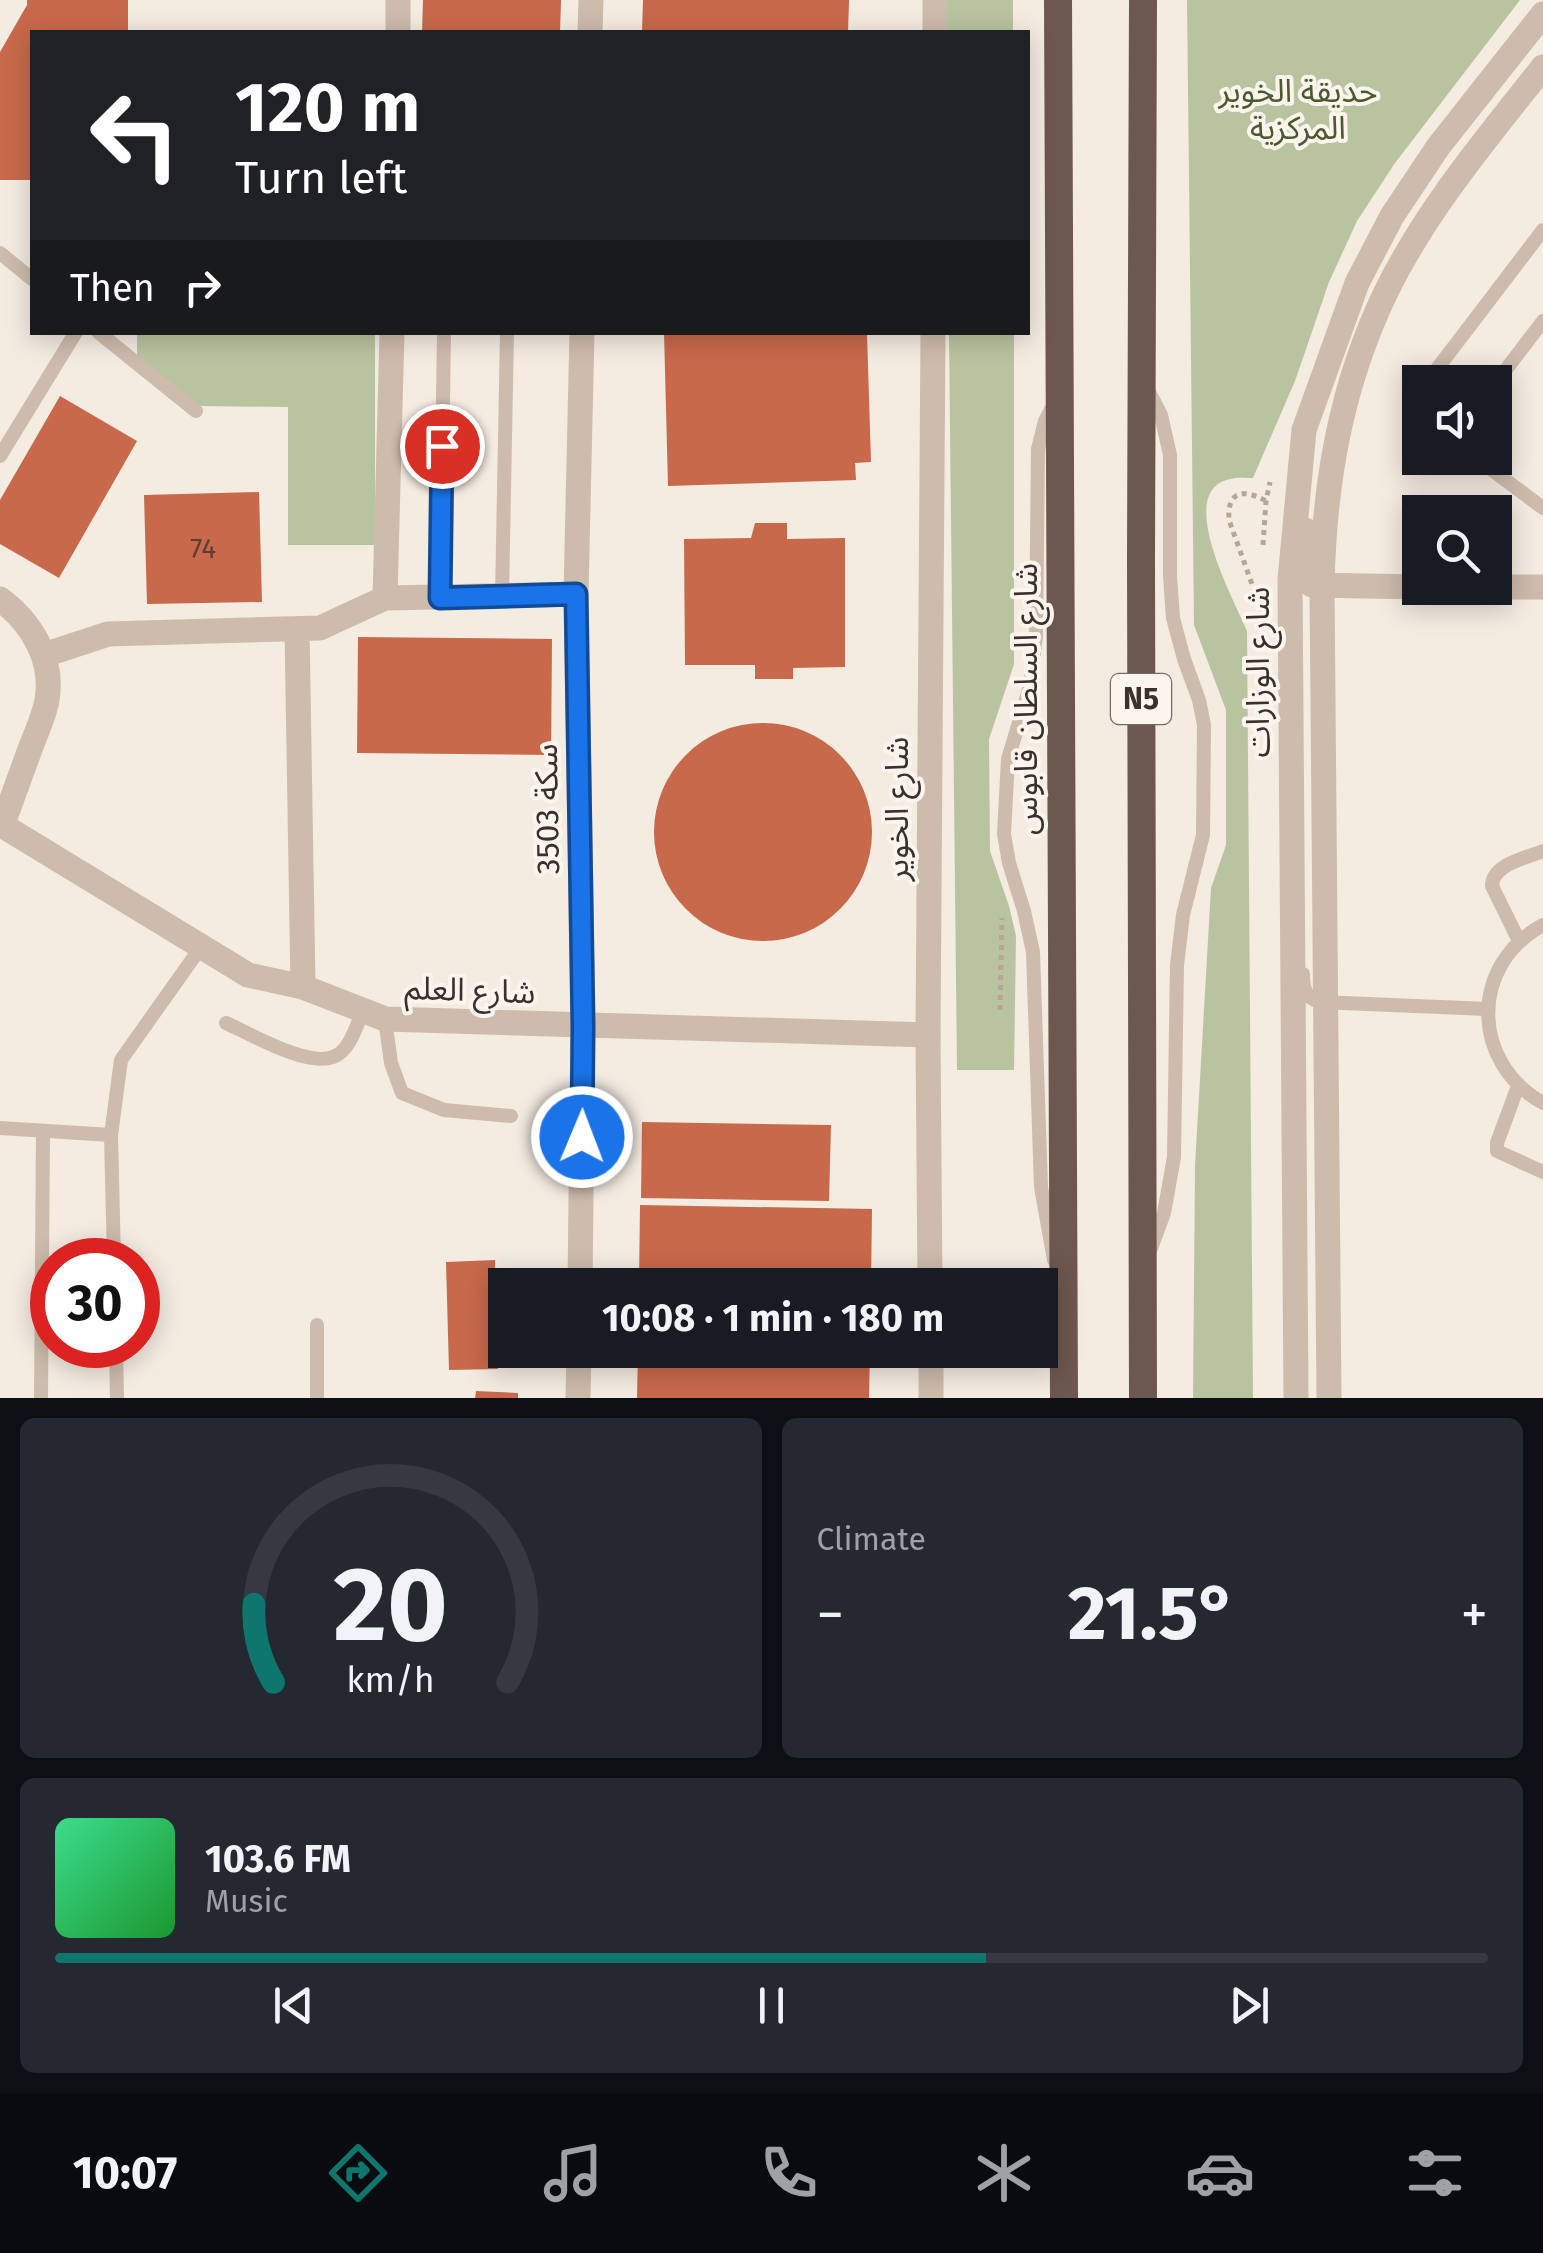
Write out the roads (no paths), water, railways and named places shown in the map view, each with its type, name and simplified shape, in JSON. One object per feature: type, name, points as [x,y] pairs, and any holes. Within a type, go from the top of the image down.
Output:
[{"type":"highway","name":"شارع السلطان قابوس","points":[[1058,0],[1064,1398]]},
{"type":"highway","name":"N5","points":[[1143,0],[1143,1398]]},
{"type":"street","points":[[398,0],[398,30]]},
{"type":"street","points":[[590,30],[591,0]]},
{"type":"street","points":[[934,30],[935,0]]},
{"type":"street","name":"شارع الوزارات","points":[[1296,1398],[1290,580],[1304,430],[1357,283],[1392,216],[1438,147],[1540,21]]},
{"type":"street","name":"شارع الوزارات","points":[[1329,1398],[1322,586],[1331,466],[1348,394],[1372,326],[1403,261],[1487,138],[1543,68]]},
{"type":"street","points":[[385,598],[392,335]]},
{"type":"street","name":"سكة 3503","points":[[580,1268],[583,1026],[576,594],[582,335]]},
{"type":"street","name":"شارع الخوير","points":[[930,1268],[933,335]]},
{"type":"street","points":[[1304,430],[1310,445],[1305,573],[1308,582],[1322,586],[1402,587]]},
{"type":"street","points":[[1512,587],[1543,587]]},
{"type":"street","points":[[44,655],[108,634],[320,628],[385,598],[576,594]]},
{"type":"street","points":[[0,599],[24,621],[44,655],[48,676],[47,702],[1,825]]},
{"type":"street","points":[[297,628],[303,987]]},
{"type":"street","name":"شارع العلم","points":[[1,825],[248,975],[303,987],[374,1015],[583,1026],[928,1036]]},
{"type":"street","points":[[1296,1284],[1304,1328],[1305,1398]]},
{"type":"street","points":[[578,1398],[579,1368]]},
{"type":"street","points":[[931,1368],[931,1398]]},
{"type":"lane","points":[[1440,365],[1541,236]]},
{"type":"lane","points":[[0,253],[30,277]]},
{"type":"lane","points":[[1509,365],[1543,321]]},
{"type":"lane","points":[[0,456],[74,335]]},
{"type":"lane","points":[[102,335],[196,412]]},
{"type":"lane","points":[[440,598],[444,335]]},
{"type":"lane","points":[[502,596],[506,335]]},
{"type":"lane","points":[[1142,380],[1167,435],[1170,597],[1204,725],[1203,835],[1186,898],[1177,965],[1174,1157],[1164,1212],[1143,1265]]},
{"type":"lane","points":[[1060,395],[1045,421],[1038,449],[1035,653],[1030,686],[1008,758],[1004,834],[1008,863],[1033,952],[1041,1186],[1052,1252],[1064,1285]]},
{"type":"lane","points":[[1499,475],[1543,508]]},
{"type":"lane","points":[[1519,941],[1492,886],[1492,877],[1497,870],[1543,851]]},
{"type":"lane","points":[[1292,858],[1303,894],[1303,986],[1308,996],[1325,1003],[1488,1009]]},
{"type":"lane","points":[[1543,925],[1506,955],[1490,990],[1488,1009],[1490,1037],[1500,1064],[1518,1086],[1543,1103]]},
{"type":"lane","points":[[114,1238],[112,1135],[121,1060],[201,947]]},
{"type":"lane","points":[[226,1023],[294,1053],[318,1059],[336,1056],[374,1015],[402,1093],[444,1110],[512,1116]]},
{"type":"lane","points":[[1518,1086],[1497,1150],[1543,1172]]},
{"type":"lane","points":[[0,1128],[112,1135]]},
{"type":"lane","points":[[41,1398],[43,1131]]},
{"type":"lane","points":[[317,1325],[317,1398]]},
{"type":"lane","points":[[116,1368],[116,1398]]},
{"type":"park label","name":"حديقة الخوير المركزية","points":[[1298,110]]}]
